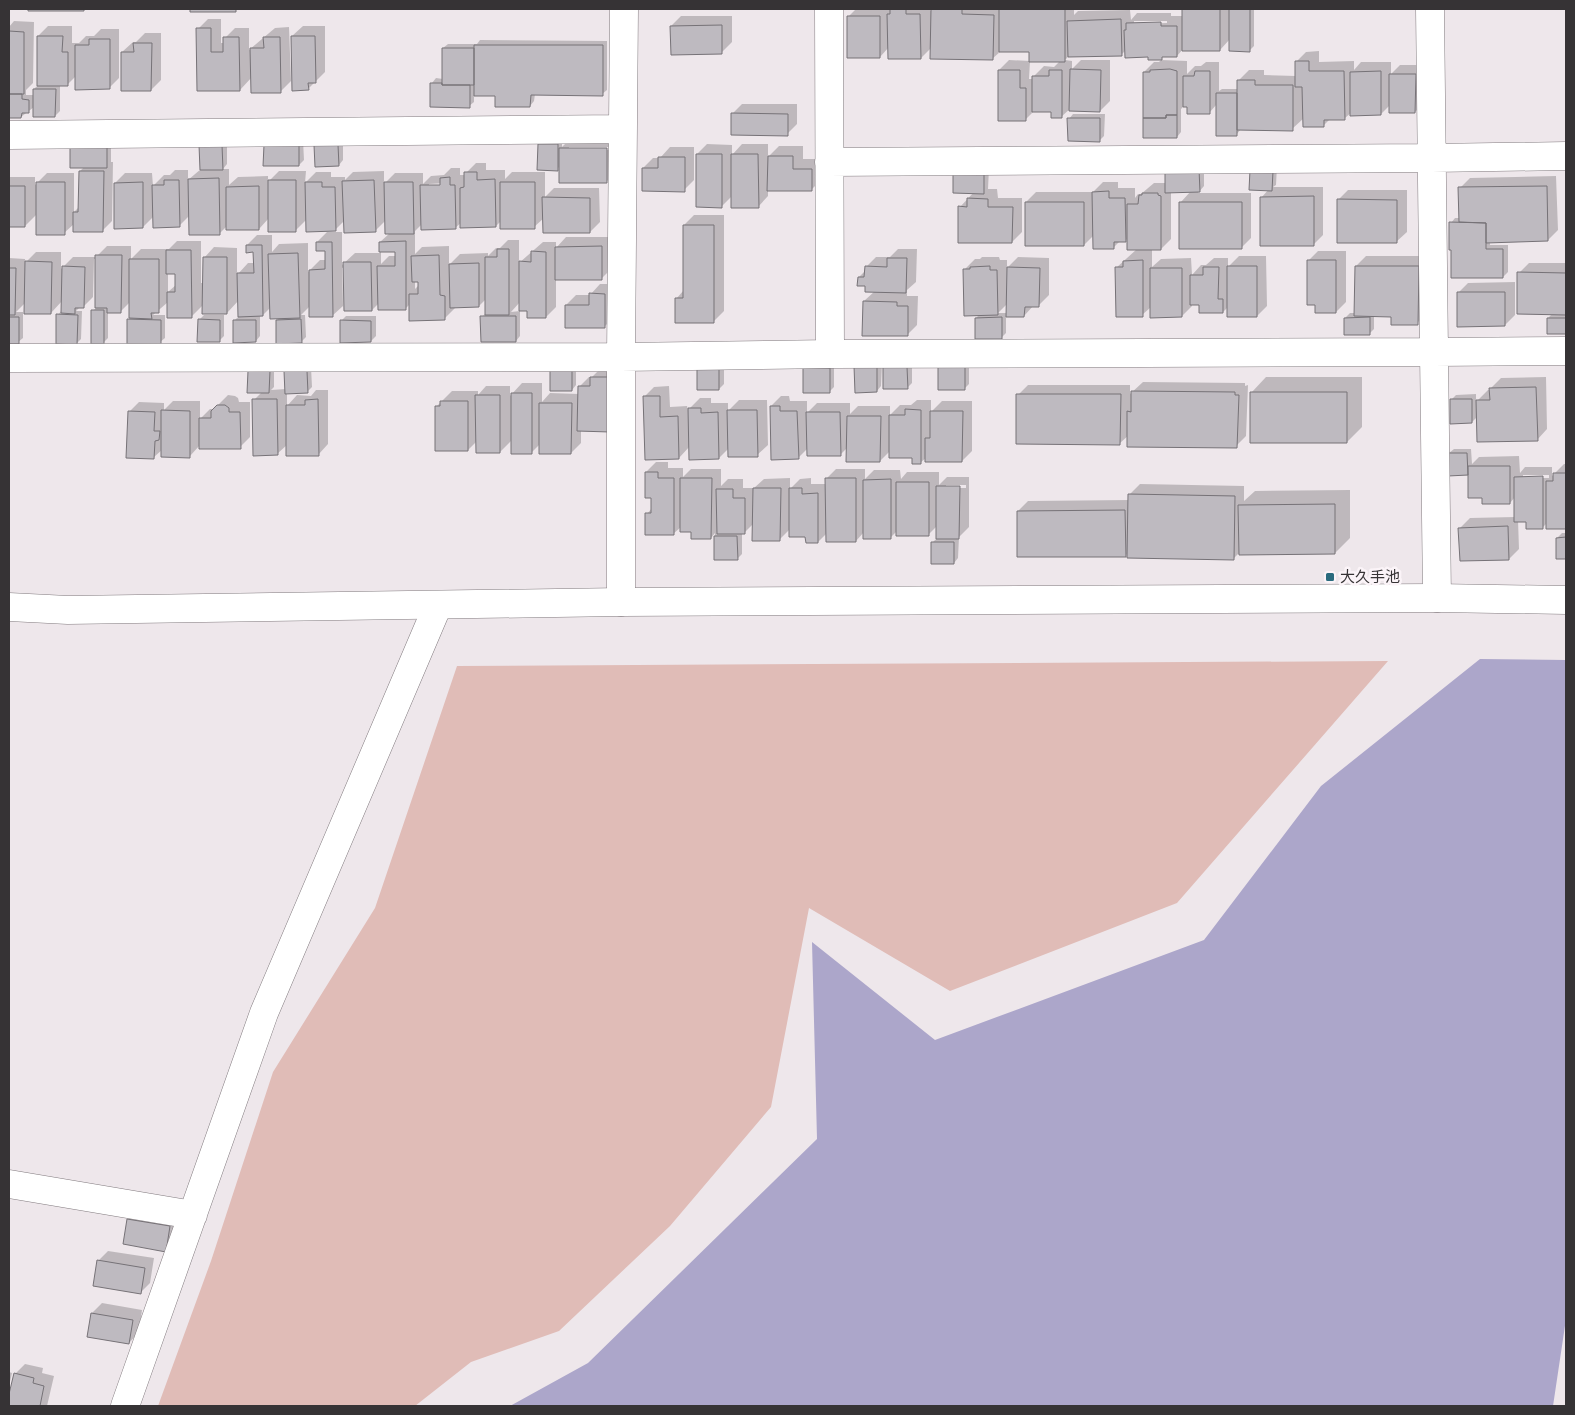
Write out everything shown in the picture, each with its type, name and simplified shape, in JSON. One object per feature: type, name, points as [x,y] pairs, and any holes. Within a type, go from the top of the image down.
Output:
[{"type":"street","points":[[621,602],[624,9]]},
{"type":"street","points":[[829,9],[830,354]]},
{"type":"street","points":[[1430,9],[1438,598]]},
{"type":"street","points":[[9,135],[623,129]]},
{"type":"street","points":[[829,162],[1566,156]]},
{"type":"street","points":[[9,358],[621,358],[830,354],[1566,351]]},
{"type":"street","points":[[9,607],[68,610],[621,602],[1438,598],[1566,600]]},
{"type":"street","points":[[124,1406],[264,1013],[438,605]]},
{"type":"street","points":[[9,1184],[193,1215]]},
{"type":"shaded area","points":[[1480,659],[1566,660],[1566,1319],[1553,1406],[510,1406],[588,1363],[817,1139],[812,942],[935,1040],[1204,940],[1321,786]]},
{"type":"shaded area","points":[[1388,661],[1177,903],[950,991],[809,908],[771,1107],[670,1226],[559,1331],[471,1362],[415,1406],[158,1406],[211,1261],[273,1072],[375,908],[457,666]]},
{"type":"building","points":[[28,9],[84,9],[84,11],[28,11]]},
{"type":"building","points":[[190,9],[236,9],[236,12],[190,12]]},
{"type":"building","points":[[890,9],[906,9],[906,14],[920,14],[921,59],[888,59],[887,14],[890,14]]},
{"type":"building","points":[[931,9],[962,9],[962,14],[994,15],[993,60],[930,59]]},
{"type":"building","points":[[999,9],[1065,9],[1065,62],[1029,62],[1029,52],[999,52]]},
{"type":"building","points":[[1182,9],[1220,9],[1220,51],[1182,51]]},
{"type":"building","points":[[1229,9],[1250,9],[1250,52],[1229,51]]},
{"type":"building","points":[[847,16],[880,16],[880,58],[847,58]]},
{"type":"building","points":[[1121,19],[1122,56],[1068,57],[1067,21]]},
{"type":"building","points":[[1161,22],[1161,26],[1177,26],[1177,57],[1162,57],[1162,60],[1148,60],[1148,57],[1125,58],[1124,30],[1126,30],[1126,23]]},
{"type":"building","points":[[722,25],[722,54],[671,55],[670,26]]},
{"type":"building","points":[[196,28],[211,28],[211,52],[223,52],[223,37],[239,37],[240,91],[197,91]]},
{"type":"building","points":[[9,31],[24,32],[24,94],[9,94]]},
{"type":"building","points":[[37,36],[63,36],[62,52],[68,52],[68,86],[37,86]]},
{"type":"building","points":[[291,36],[315,36],[316,83],[308,83],[309,90],[292,91]]},
{"type":"building","points":[[263,37],[280,37],[281,93],[251,93],[250,48],[264,48]]},
{"type":"building","points":[[89,39],[110,39],[110,89],[75,90],[75,45],[89,45]]},
{"type":"building","points":[[133,43],[152,43],[151,91],[121,91],[121,52],[134,52]]},
{"type":"building","points":[[474,45],[603,45],[603,96],[531,95],[530,107],[495,107],[495,96],[474,96]]},
{"type":"building","points":[[442,48],[474,48],[474,85],[442,85]]},
{"type":"building","points":[[1295,61],[1309,61],[1309,71],[1344,71],[1345,120],[1324,120],[1324,127],[1303,127],[1302,87],[1295,87]]},
{"type":"building","points":[[1070,69],[1101,70],[1100,112],[1069,111]]},
{"type":"building","points":[[1170,69],[1177,71],[1177,115],[1166,115],[1166,118],[1143,118],[1143,72]]},
{"type":"building","points":[[998,70],[1020,70],[1020,88],[1026,88],[1026,121],[998,121]]},
{"type":"building","points":[[1049,70],[1062,70],[1062,118],[1051,118],[1051,112],[1032,112],[1032,76],[1049,76]]},
{"type":"building","points":[[1195,71],[1210,71],[1210,114],[1187,114],[1187,107],[1183,107],[1183,76],[1194,76]]},
{"type":"building","points":[[1381,71],[1381,115],[1350,116],[1350,72]]},
{"type":"building","points":[[1389,74],[1416,74],[1415,113],[1389,113]]},
{"type":"building","points":[[1237,80],[1255,80],[1255,85],[1293,85],[1293,131],[1237,130]]},
{"type":"building","points":[[430,83],[470,85],[470,108],[430,107]]},
{"type":"building","points":[[33,89],[56,89],[55,117],[33,117]]},
{"type":"building","points":[[1216,93],[1237,93],[1237,136],[1216,136]]},
{"type":"building","points":[[9,94],[22,94],[22,99],[29,100],[29,113],[22,113],[21,118],[9,118]]},
{"type":"building","points":[[731,113],[788,114],[788,136],[731,135]]},
{"type":"building","points":[[1166,115],[1177,115],[1177,138],[1143,138],[1143,118],[1166,118]]},
{"type":"building","points":[[1067,118],[1100,118],[1100,142],[1068,141]]},
{"type":"building","points":[[299,144],[299,166],[263,166],[264,145]]},
{"type":"building","points":[[538,144],[558,144],[558,171],[537,170]]},
{"type":"building","points":[[70,145],[107,145],[107,168],[70,168]]},
{"type":"building","points":[[199,145],[222,145],[223,170],[200,170]]},
{"type":"building","points":[[314,145],[338,145],[339,166],[315,167]]},
{"type":"building","points":[[559,148],[607,148],[607,183],[559,183]]},
{"type":"building","points":[[696,154],[722,154],[722,208],[696,207]]},
{"type":"building","points":[[731,154],[758,154],[759,208],[731,208]]},
{"type":"building","points":[[768,156],[793,156],[793,169],[812,169],[812,191],[767,191]]},
{"type":"building","points":[[658,157],[685,157],[685,192],[642,191],[642,168],[658,168]]},
{"type":"building","points":[[1199,169],[1200,192],[1165,193],[1165,170]]},
{"type":"building","points":[[1250,170],[1273,171],[1272,191],[1249,190]]},
{"type":"building","points":[[79,171],[104,171],[103,232],[73,232],[73,212],[78,212]]},
{"type":"building","points":[[953,171],[984,172],[984,194],[953,193]]},
{"type":"building","points":[[464,172],[477,172],[477,180],[495,179],[496,227],[460,228],[460,188],[464,187]]},
{"type":"building","points":[[450,177],[450,185],[455,185],[456,229],[421,230],[420,185],[440,185],[440,178]]},
{"type":"building","points":[[219,178],[220,235],[189,235],[188,179]]},
{"type":"building","points":[[164,180],[179,180],[180,227],[153,228],[152,185],[164,185]]},
{"type":"building","points":[[268,180],[296,180],[296,232],[268,232]]},
{"type":"building","points":[[374,180],[376,232],[344,233],[342,181]]},
{"type":"building","points":[[36,182],[65,182],[65,235],[36,235]]},
{"type":"building","points":[[143,182],[143,228],[114,229],[114,183]]},
{"type":"building","points":[[305,182],[322,182],[322,187],[335,187],[336,231],[306,232]]},
{"type":"building","points":[[384,182],[413,182],[414,234],[385,234]]},
{"type":"building","points":[[500,182],[535,182],[535,229],[500,229]]},
{"type":"building","points":[[9,186],[25,186],[25,227],[9,227]]},
{"type":"building","points":[[259,186],[259,230],[226,230],[226,187]]},
{"type":"building","points":[[1547,186],[1548,241],[1486,243],[1486,223],[1459,222],[1458,187]]},
{"type":"building","points":[[1109,191],[1109,198],[1125,198],[1126,242],[1114,242],[1114,249],[1093,249],[1092,192]]},
{"type":"building","points":[[1142,193],[1158,193],[1161,196],[1161,250],[1127,250],[1127,204],[1138,204],[1139,195],[1142,195]]},
{"type":"building","points":[[1314,196],[1314,246],[1260,246],[1260,197]]},
{"type":"building","points":[[542,197],[590,198],[590,233],[543,233]]},
{"type":"building","points":[[967,198],[988,199],[988,207],[1013,207],[1012,243],[958,243],[958,206],[967,207]]},
{"type":"building","points":[[1337,199],[1397,200],[1397,243],[1337,243]]},
{"type":"building","points":[[1025,202],[1084,202],[1084,246],[1025,246]]},
{"type":"building","points":[[1179,202],[1242,202],[1242,249],[1179,249]]},
{"type":"building","points":[[1449,222],[1486,223],[1486,249],[1503,249],[1503,278],[1451,278]]},
{"type":"building","points":[[683,225],[714,225],[714,323],[675,323],[675,298],[683,298]]},
{"type":"building","points":[[406,241],[406,310],[378,310],[377,266],[395,266],[395,252],[379,252],[379,242]]},
{"type":"building","points":[[316,242],[332,242],[333,317],[309,317],[309,270],[325,269],[325,251],[316,251]]},
{"type":"building","points":[[246,245],[262,245],[263,316],[238,317],[237,273],[254,273],[253,252],[246,253]]},
{"type":"building","points":[[602,246],[602,280],[555,280],[555,247]]},
{"type":"building","points":[[497,249],[509,249],[509,315],[485,315],[485,257],[497,257]]},
{"type":"building","points":[[166,250],[191,250],[192,318],[167,318],[167,292],[175,292],[175,274],[166,274]]},
{"type":"building","points":[[531,251],[546,252],[546,318],[527,318],[527,311],[519,311],[519,261],[531,262]]},
{"type":"building","points":[[298,253],[300,318],[270,319],[268,254]]},
{"type":"building","points":[[95,255],[122,255],[121,313],[107,313],[107,308],[95,308]]},
{"type":"building","points":[[439,255],[440,295],[445,296],[445,320],[409,321],[409,294],[418,294],[418,282],[412,282],[411,256]]},
{"type":"building","points":[[203,257],[227,257],[227,314],[202,314]]},
{"type":"building","points":[[887,258],[907,258],[906,293],[865,292],[865,286],[857,286],[858,277],[864,277],[865,266],[887,267]]},
{"type":"building","points":[[129,259],[159,259],[159,313],[151,313],[152,319],[129,318]]},
{"type":"building","points":[[1143,260],[1143,317],[1116,317],[1115,267],[1123,267],[1123,261]]},
{"type":"building","points":[[1307,260],[1336,260],[1336,313],[1315,313],[1315,305],[1307,305]]},
{"type":"building","points":[[25,261],[52,262],[51,314],[24,314]]},
{"type":"building","points":[[343,262],[371,262],[372,311],[344,311]]},
{"type":"building","points":[[479,263],[479,307],[450,308],[449,264]]},
{"type":"building","points":[[62,266],[85,267],[84,308],[75,308],[75,314],[61,313]]},
{"type":"building","points":[[990,266],[990,270],[997,270],[998,315],[964,316],[963,269]]},
{"type":"building","points":[[1227,266],[1257,266],[1257,317],[1227,317]]},
{"type":"building","points":[[1355,266],[1419,266],[1418,325],[1391,325],[1391,317],[1354,316]]},
{"type":"building","points":[[1007,267],[1040,268],[1039,307],[1025,307],[1024,317],[1006,317]]},
{"type":"building","points":[[1203,267],[1219,267],[1218,299],[1223,299],[1223,313],[1199,313],[1199,305],[1190,305],[1190,275],[1203,275]]},
{"type":"building","points":[[9,268],[16,268],[15,315],[9,315]]},
{"type":"building","points":[[1150,268],[1182,268],[1182,317],[1150,318]]},
{"type":"building","points":[[1517,272],[1566,273],[1566,315],[1517,314]]},
{"type":"building","points":[[1457,292],[1505,292],[1505,326],[1457,327]]},
{"type":"building","points":[[589,293],[605,294],[605,328],[565,328],[565,305],[589,305]]},
{"type":"building","points":[[863,301],[897,302],[897,306],[908,306],[908,336],[862,336]]},
{"type":"building","points":[[91,310],[104,310],[104,344],[91,344]]},
{"type":"building","points":[[56,314],[78,315],[77,345],[56,344]]},
{"type":"building","points":[[480,316],[516,316],[516,342],[481,342]]},
{"type":"building","points":[[9,317],[19,317],[19,344],[9,344]]},
{"type":"building","points":[[1002,317],[1002,339],[975,339],[975,318]]},
{"type":"building","points":[[1370,317],[1370,335],[1344,335],[1344,318]]},
{"type":"building","points":[[1547,318],[1566,318],[1566,334],[1547,334]]},
{"type":"building","points":[[127,319],[161,320],[161,344],[127,344]]},
{"type":"building","points":[[198,319],[220,320],[220,342],[197,342]]},
{"type":"building","points":[[301,319],[302,343],[276,344],[276,320]]},
{"type":"building","points":[[233,320],[256,320],[256,342],[233,343]]},
{"type":"building","points":[[340,320],[371,321],[371,342],[340,343]]},
{"type":"building","points":[[854,366],[877,367],[877,392],[855,393]]},
{"type":"building","points":[[883,367],[907,367],[908,389],[883,389]]},
{"type":"building","points":[[938,367],[965,367],[965,390],[938,390]]},
{"type":"building","points":[[572,368],[572,391],[550,391],[550,369]]},
{"type":"building","points":[[697,368],[719,368],[719,390],[697,390]]},
{"type":"building","points":[[803,368],[830,368],[830,393],[803,393]]},
{"type":"building","points":[[248,371],[270,371],[269,393],[247,393]]},
{"type":"building","points":[[284,371],[307,371],[308,393],[285,394]]},
{"type":"building","points":[[590,377],[611,377],[610,432],[577,431],[578,386],[590,386]]},
{"type":"building","points":[[1536,387],[1538,441],[1477,442],[1476,400],[1490,400],[1489,388]]},
{"type":"building","points":[[1131,391],[1235,392],[1235,395],[1239,395],[1237,448],[1127,447],[1127,411],[1131,412]]},
{"type":"building","points":[[1250,392],[1347,392],[1347,443],[1250,443]]},
{"type":"building","points":[[511,393],[532,393],[532,454],[511,454]]},
{"type":"building","points":[[1016,394],[1121,394],[1120,445],[1016,444]]},
{"type":"building","points":[[475,395],[500,395],[500,453],[476,453]]},
{"type":"building","points":[[643,396],[660,396],[660,417],[678,416],[679,459],[645,460]]},
{"type":"building","points":[[252,399],[277,399],[278,455],[253,456]]},
{"type":"building","points":[[318,399],[319,456],[286,456],[286,405],[305,405],[305,400]]},
{"type":"building","points":[[1450,399],[1472,399],[1472,423],[1450,424]]},
{"type":"building","points":[[440,401],[468,401],[468,451],[435,451],[435,406],[440,406]]},
{"type":"building","points":[[539,403],[572,403],[571,454],[539,454]]},
{"type":"building","points":[[217,405],[225,405],[229,408],[229,412],[240,412],[241,449],[199,449],[199,418],[211,418],[211,411]]},
{"type":"building","points":[[770,406],[780,406],[780,411],[797,411],[799,459],[771,460]]},
{"type":"building","points":[[688,408],[701,408],[701,413],[718,412],[719,459],[689,460]]},
{"type":"building","points":[[905,409],[921,410],[921,464],[912,464],[912,458],[889,458],[889,415],[905,415]]},
{"type":"building","points":[[161,410],[190,411],[190,458],[161,457]]},
{"type":"building","points":[[727,410],[757,410],[758,457],[728,457]]},
{"type":"building","points":[[128,411],[155,412],[154,431],[160,431],[159,440],[155,441],[154,459],[126,458]]},
{"type":"building","points":[[930,411],[963,411],[962,462],[925,462],[925,438],[930,438]]},
{"type":"building","points":[[806,412],[840,412],[841,456],[807,456]]},
{"type":"building","points":[[847,416],[881,416],[880,462],[846,462]]},
{"type":"building","points":[[1448,453],[1467,453],[1468,475],[1448,476]]},
{"type":"building","points":[[1468,466],[1510,466],[1510,504],[1482,504],[1482,498],[1468,498]]},
{"type":"building","points":[[645,472],[658,472],[658,478],[674,478],[674,535],[645,535],[645,513],[651,513],[651,498],[645,498]]},
{"type":"building","points":[[1553,473],[1566,473],[1566,529],[1546,529],[1546,481],[1553,481]]},
{"type":"building","points":[[1543,476],[1543,529],[1526,529],[1526,522],[1514,522],[1514,477]]},
{"type":"building","points":[[680,478],[712,478],[711,539],[691,539],[691,532],[680,532]]},
{"type":"building","points":[[825,478],[856,478],[856,542],[826,542]]},
{"type":"building","points":[[891,479],[891,539],[863,539],[863,480]]},
{"type":"building","points":[[896,482],[929,482],[929,536],[896,536]]},
{"type":"building","points":[[936,486],[960,486],[959,539],[936,539]]},
{"type":"building","points":[[753,488],[781,488],[780,541],[752,541]]},
{"type":"building","points":[[789,488],[802,488],[802,494],[818,493],[818,543],[806,543],[805,537],[789,537]]},
{"type":"building","points":[[716,489],[733,489],[733,498],[745,498],[745,534],[717,534]]},
{"type":"building","points":[[1128,494],[1235,496],[1234,560],[1127,558]]},
{"type":"building","points":[[1335,504],[1335,554],[1239,555],[1238,505]]},
{"type":"building","points":[[1125,510],[1126,557],[1017,557],[1017,511]]},
{"type":"building","points":[[1508,526],[1509,560],[1460,561],[1458,528]]},
{"type":"building","points":[[714,536],[737,536],[738,560],[714,560]]},
{"type":"building","points":[[1566,537],[1566,559],[1556,559],[1556,538]]},
{"type":"building","points":[[931,542],[954,542],[954,564],[931,564]]},
{"type":"building","points":[[127,1219],[170,1226],[166,1252],[123,1244]]},
{"type":"building","points":[[97,1260],[145,1268],[141,1294],[93,1286]]},
{"type":"building","points":[[91,1313],[133,1320],[129,1344],[87,1337]]},
{"type":"building","points":[[14,1373],[34,1378],[33,1383],[44,1386],[40,1406],[9,1406],[9,1394]]},
{"type":"place","name":"大久手池","points":[[1330,577]]}]
